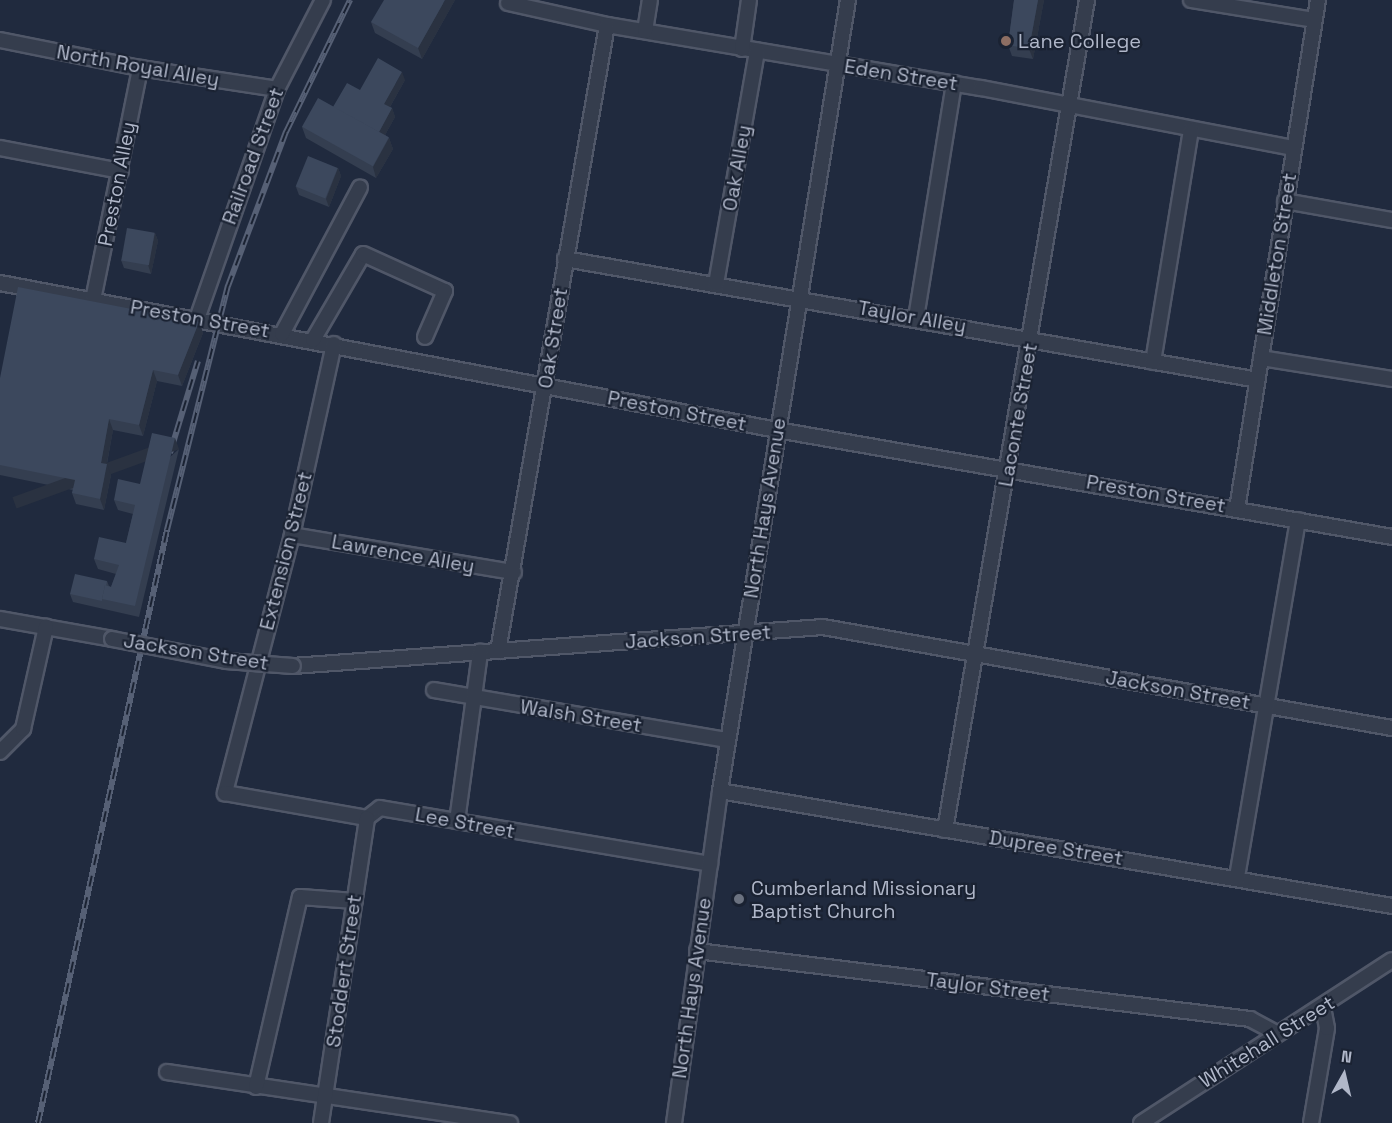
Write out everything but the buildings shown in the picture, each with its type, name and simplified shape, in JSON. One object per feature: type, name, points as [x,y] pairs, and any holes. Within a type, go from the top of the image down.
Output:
[{"type":"street","name":"Railroad Street","points":[[197,319],[277,89],[323,0]]},
{"type":"street","points":[[645,31],[650,0]]},
{"type":"street","points":[[742,49],[749,0]]},
{"type":"street","name":"North Hays Avenue","points":[[674,1123],[720,790],[848,0]]},
{"type":"street","name":"Laconte Street","points":[[945,830],[1010,469],[1087,0]]},
{"type":"street","points":[[1191,0],[1314,20]]},
{"type":"street","name":"Middleton Street","points":[[1237,508],[1318,0]]},
{"type":"street","name":"Eden Street","points":[[508,3],[607,25],[742,49],[954,83],[982,82],[1070,106],[1293,148]]},
{"type":"street","name":"Oak Street","points":[[498,651],[514,572],[565,259],[607,25]]},
{"type":"street","name":"North Royal Alley","points":[[0,40],[140,68],[277,89]]},
{"type":"street","name":"Oak Alley","points":[[716,284],[757,51]]},
{"type":"street","name":"Preston Alley","points":[[93,300],[121,171],[140,68]]},
{"type":"street","points":[[916,318],[954,83]]},
{"type":"street","points":[[1153,362],[1191,130]]},
{"type":"street","points":[[0,148],[121,171]]},
{"type":"street","points":[[282,334],[360,187]]},
{"type":"street","points":[[1285,201],[1392,220]]},
{"type":"street","points":[[313,340],[363,254],[445,291],[425,338]]},
{"type":"street","name":"Taylor Alley","points":[[565,259],[916,318],[1258,380]]},
{"type":"street","name":"Preston Street","points":[[0,283],[282,334],[777,430],[1237,508],[1392,537]]},
{"type":"street","name":"Extension Street","points":[[225,793],[292,535],[334,344]]},
{"type":"street","points":[[1262,358],[1392,379]]},
{"type":"street","points":[[1237,877],[1298,520]]},
{"type":"street","name":"Lawrence Alley","points":[[292,535],[514,572]]},
{"type":"street","name":"Jackson Street","points":[[0,620],[226,661],[293,666],[823,627],[1392,728]]},
{"type":"street","points":[[0,752],[23,729],[46,627]]},
{"type":"street","points":[[457,821],[476,698],[480,652]]},
{"type":"street","name":"Walsh Street","points":[[434,690],[728,740]]},
{"type":"street","name":"Dupree Street","points":[[720,790],[945,830],[1237,877],[1392,906]]},
{"type":"street","name":"Lee Street","points":[[225,793],[367,818],[380,808],[710,864]]},
{"type":"street","name":"Stoddert Street","points":[[321,1123],[367,818]]},
{"type":"street","points":[[256,1087],[300,897],[355,901]]},
{"type":"street","name":"Taylor Street","points":[[697,951],[1250,1019],[1276,1034]]},
{"type":"street","name":"Whitehall Street","points":[[1141,1123],[1276,1034],[1323,1007],[1392,960]]},
{"type":"street","points":[[1311,1123],[1327,1028],[1323,1007]]},
{"type":"street","points":[[167,1072],[461,1120],[510,1123]]},
{"type":"railway","points":[[38,1123],[167,530],[228,286],[286,132],[350,0]]},
{"type":"railway","points":[[170,453],[198,361]]},
{"type":"place","name":"Lane College","points":[[1006,41]]},
{"type":"place","name":"Cumberland Missionary Baptist Church","points":[[739,899]]}]
